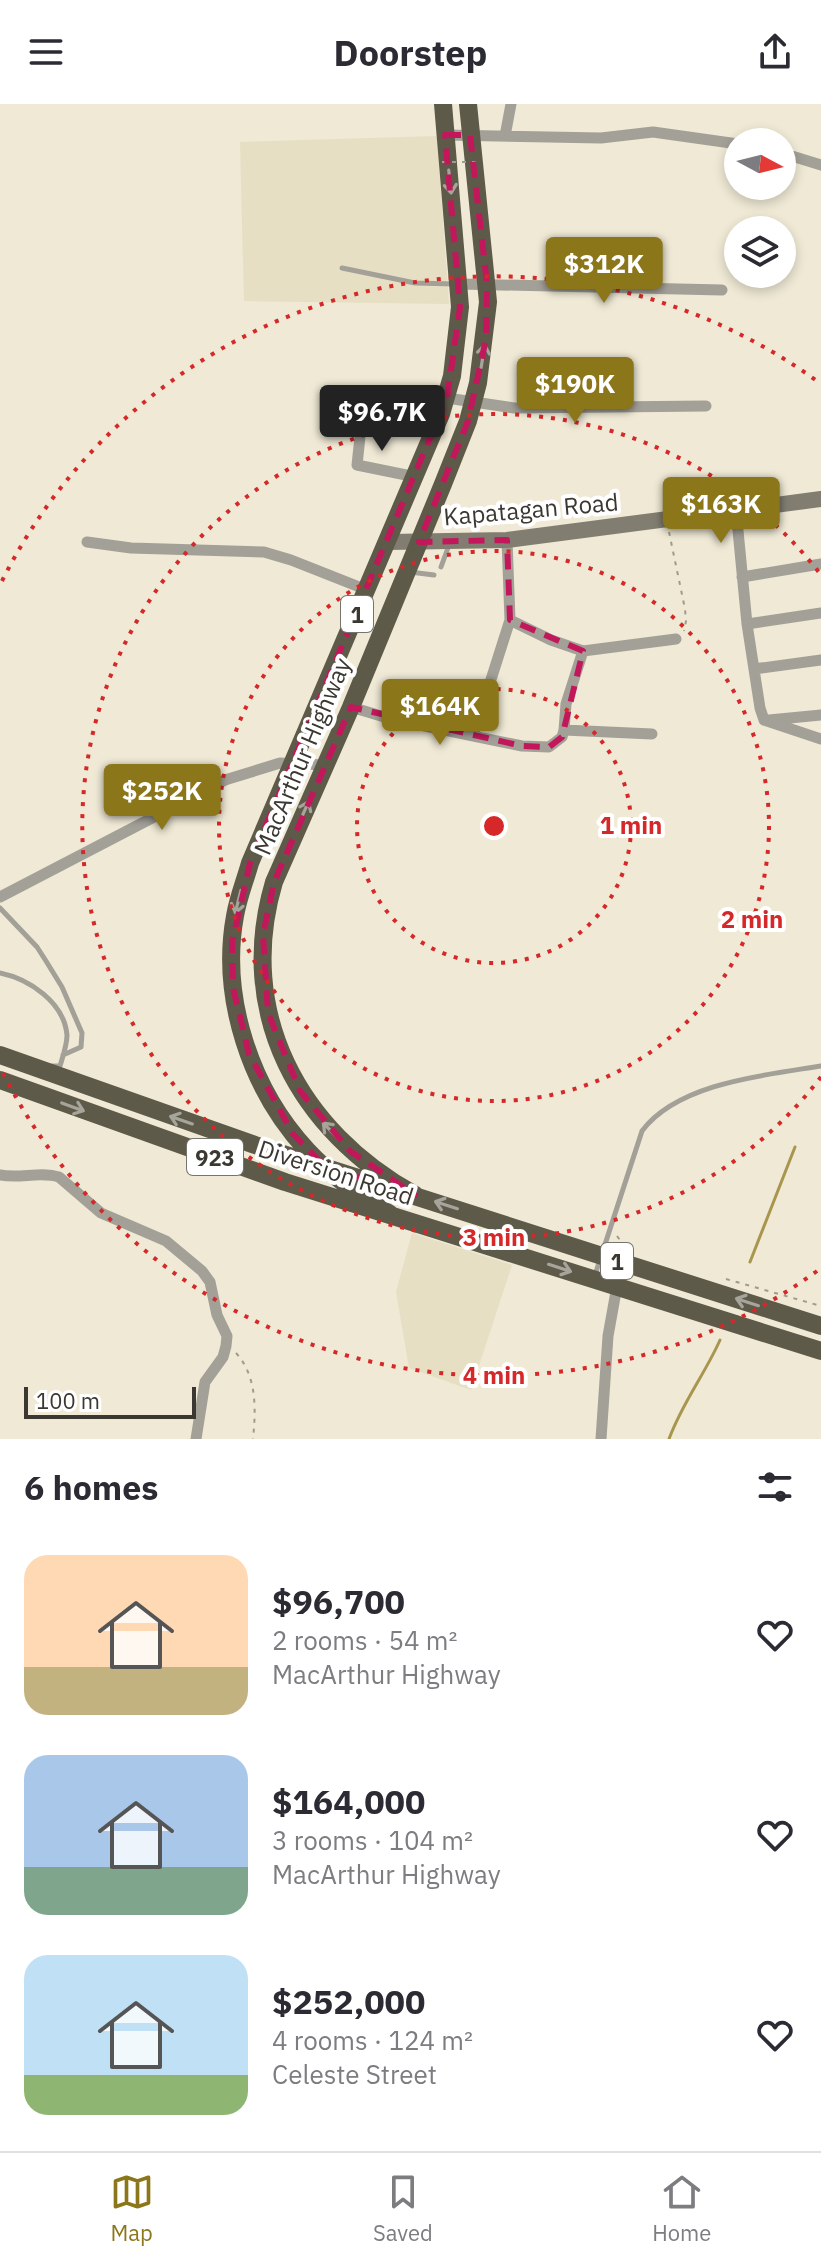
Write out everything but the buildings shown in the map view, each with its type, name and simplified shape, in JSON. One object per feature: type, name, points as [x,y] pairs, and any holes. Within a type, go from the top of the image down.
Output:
[{"type":"highway","name":"MacArthur Highway","points":[[390,1214],[325,1167],[293,1134],[277,1111],[256,1073],[243,1034],[233,988],[232,943],[234,918],[250,863],[389,542],[447,398],[459,334],[460,284],[443,104]]},
{"type":"highway","name":"MacArthur Highway","points":[[415,1195],[373,1169],[322,1122],[292,1077],[281,1055],[268,1013],[262,963],[265,911],[287,850],[351,707],[473,403],[486,339],[487,284],[468,104]]},
{"type":"highway","name":"Diversion Road","points":[[0,1055],[255,1145],[415,1195]]},
{"type":"highway","name":"Diversion Road","points":[[0,1080],[285,1182],[432,1227]]},
{"type":"highway","points":[[255,1145],[273,1141],[280,1134],[277,1111]]},
{"type":"highway","name":"1","points":[[415,1195],[821,1326]]},
{"type":"highway","name":"1","points":[[432,1227],[816,1349]]},
{"type":"main road","name":"Kapatagan Road","points":[[389,542],[507,540],[821,499]]},
{"type":"street","points":[[505,136],[511,104]]},
{"type":"street","points":[[445,135],[601,138],[653,132],[724,142]]},
{"type":"street","points":[[796,157],[821,165]]},
{"type":"street","points":[[460,284],[722,290]]},
{"type":"street","points":[[447,398],[514,408],[706,406]]},
{"type":"street","points":[[362,418],[357,465],[416,477]]},
{"type":"street","points":[[736,510],[747,624],[764,720]]},
{"type":"street","points":[[473,736],[510,620],[507,540]]},
{"type":"street","points":[[87,542],[131,548],[264,552],[367,590]]},
{"type":"street","points":[[742,577],[821,564]]},
{"type":"street","points":[[747,624],[821,613]]},
{"type":"street","points":[[510,620],[583,651],[676,639]]},
{"type":"street","points":[[351,707],[391,719],[522,746],[549,747],[562,737],[566,704],[583,651]]},
{"type":"street","points":[[754,669],[821,660]]},
{"type":"street","points":[[764,720],[821,715]]},
{"type":"street","points":[[764,720],[821,739]]},
{"type":"street","points":[[564,730],[652,734]]},
{"type":"street","points":[[0,897],[225,780],[261,768],[295,762],[325,765]]},
{"type":"street","points":[[0,1175],[59,1177],[101,1213],[166,1241],[202,1271],[210,1282],[214,1305],[227,1336],[223,1357],[205,1382],[196,1439]]},
{"type":"street","points":[[601,1439],[608,1336],[617,1286]]},
{"type":"lane","points":[[342,268],[415,283],[460,284]]},
{"type":"lane","points":[[441,567],[450,542]]},
{"type":"lane","points":[[405,571],[434,575]]},
{"type":"lane","points":[[0,908],[37,947],[62,987],[82,1033],[81,1047],[63,1055]]},
{"type":"lane","points":[[0,973],[46,995],[65,1028],[67,1038],[60,1066],[31,1066]]},
{"type":"lane","points":[[594,1279],[642,1131],[652,1118],[674,1102],[714,1088],[821,1066]]},
{"type":"lane","points":[[816,1349],[821,1326]]},
{"type":"path","points":[[442,162],[479,162]]},
{"type":"path","points":[[666,519],[686,621],[684,631],[676,639]]},
{"type":"path","points":[[611,1227],[626,1248],[633,1251]]},
{"type":"path","points":[[714,1276],[821,1306]]},
{"type":"path","points":[[226,1346],[243,1361],[253,1389],[253,1439]]},
{"type":"highlighted area","points":[[445,135],[470,135],[487,284],[486,339],[468,421],[419,542],[507,540],[510,620],[583,651],[562,737],[549,747],[522,746],[351,707],[274,882],[263,935],[268,1013],[300,1091],[350,1151],[415,1195],[325,1167],[293,1134],[249,1054],[233,988],[232,943],[250,863],[447,398],[460,307]]},
{"type":"shaded area","points":[[437,136],[449,304],[244,301],[240,142]]},
{"type":"shaded area","points":[[412,1233],[512,1265],[471,1390],[409,1368],[396,1292]]},
{"type":"waterway","points":[[750,1262],[795,1147]]},
{"type":"waterway","points":[[669,1439],[720,1340]]}]
